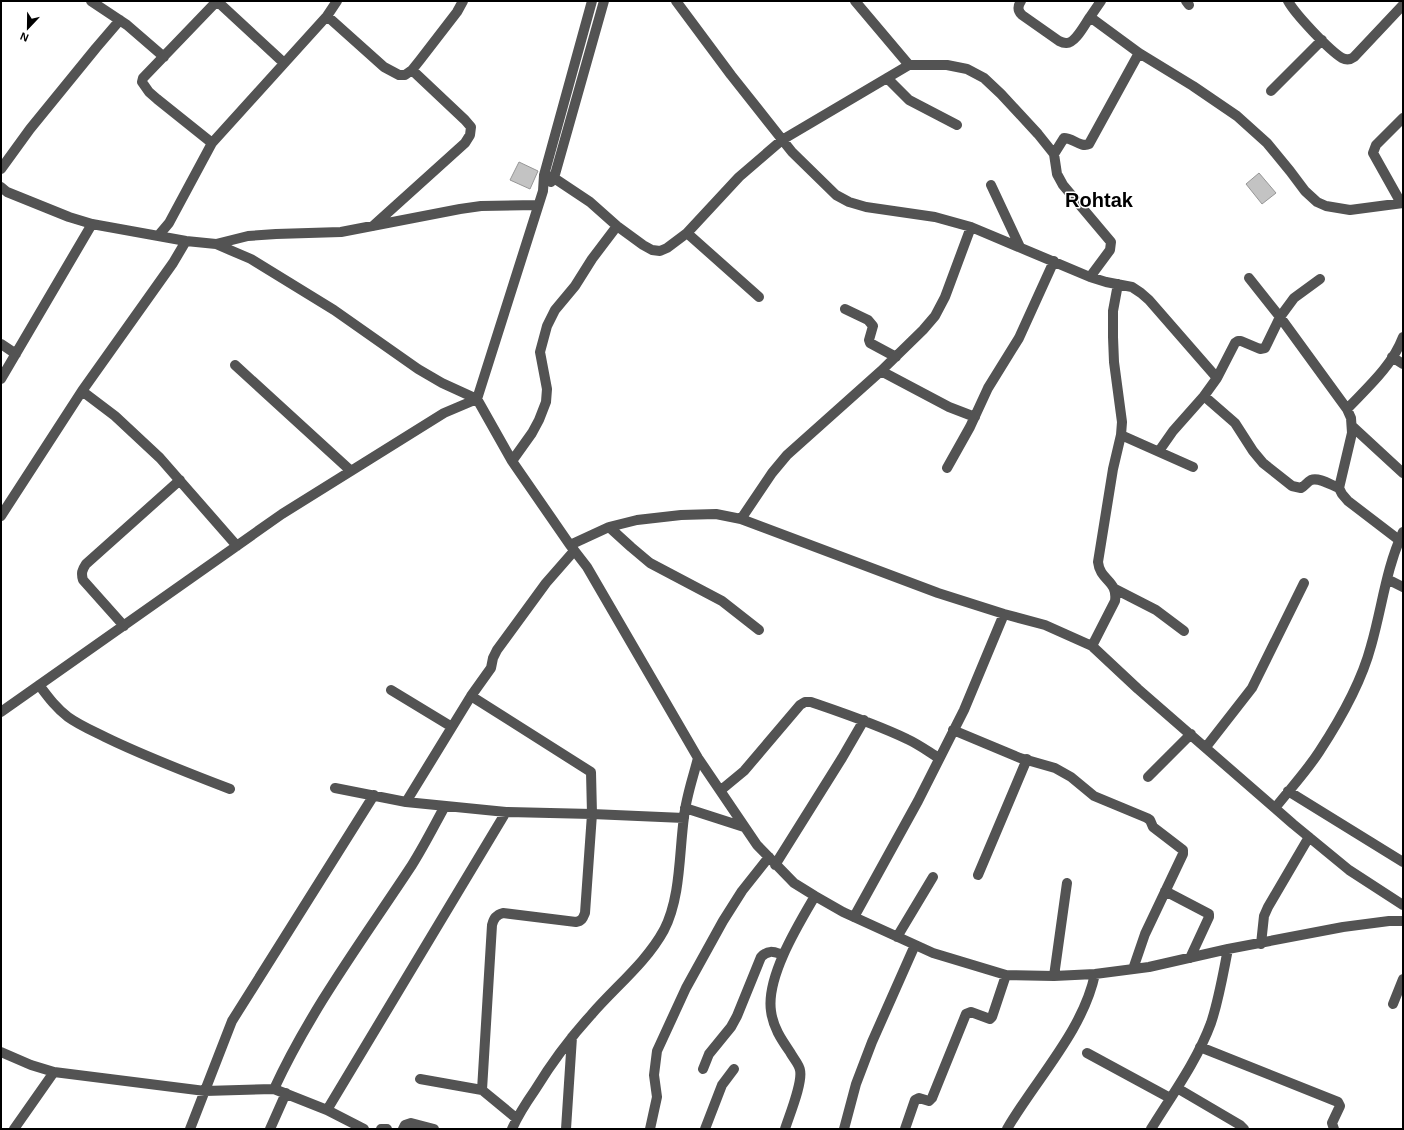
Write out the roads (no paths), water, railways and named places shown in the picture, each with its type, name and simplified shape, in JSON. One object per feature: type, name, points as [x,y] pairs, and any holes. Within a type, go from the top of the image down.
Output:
[{"type":"street","points":[[91,1],[120,20],[164,57]]},
{"type":"street","points":[[212,143],[149,92],[142,82],[143,78],[217,1],[284,63]]},
{"type":"street","points":[[158,236],[169,223],[212,143],[327,16],[337,1]]},
{"type":"street","points":[[327,16],[391,72],[399,75],[405,75],[412,70],[457,12],[463,1]]},
{"type":"street","points":[[549,176],[592,1]]},
{"type":"street","points":[[1,712],[282,514],[444,413],[477,399],[604,1]]},
{"type":"street","points":[[676,1],[782,140],[792,152],[836,194],[849,202],[866,207],[935,217],[971,227],[1090,277],[1132,287],[1149,300],[1217,378]]},
{"type":"street","points":[[855,1],[908,65]]},
{"type":"street","points":[[1021,1],[1018,8],[1022,15],[1059,41],[1066,43],[1071,42],[1074,39],[1101,1]]},
{"type":"street","points":[[1288,1],[1298,15],[1322,40],[1343,58],[1350,59],[1403,5]]},
{"type":"street","points":[[1090,17],[1139,53],[1237,116],[1267,143],[1305,192],[1317,202],[1326,206],[1350,210],[1402,203],[1373,152],[1376,145],[1403,118]]},
{"type":"street","points":[[1,169],[35,124],[120,20]]},
{"type":"street","points":[[1271,91],[1322,40]]},
{"type":"street","points":[[1054,154],[1064,138],[1083,145],[1089,144],[1139,53]]},
{"type":"street","points":[[549,176],[590,202],[617,226],[643,245],[652,250],[660,251],[667,248],[687,233],[739,177],[782,140],[908,65],[947,65],[967,69],[984,78],[1038,134],[1054,154],[1057,174],[1063,185],[1111,242],[1110,250],[1090,277]]},
{"type":"street","points":[[373,226],[465,143],[470,135],[471,127],[465,120],[412,70]]},
{"type":"street","points":[[887,78],[909,100],[957,125]]},
{"type":"street","points":[[991,185],[1020,247]]},
{"type":"street","points":[[1,187],[7,192],[70,217],[92,224],[186,241],[216,244],[251,259],[334,310],[418,369],[477,399],[512,461],[572,548],[587,567],[698,758],[757,845],[794,883],[854,917],[933,953],[1006,975],[1054,976],[1095,974],[1149,967],[1228,949],[1261,944],[1343,927],[1389,921],[1403,921]]},
{"type":"street","points":[[216,244],[248,236],[341,232],[481,206],[538,205]]},
{"type":"street","points":[[1,379],[92,224]]},
{"type":"street","points":[[512,461],[540,420],[546,402],[547,389],[540,352],[546,326],[555,310],[575,286],[592,259],[617,226]]},
{"type":"street","points":[[741,519],[772,473],[787,455],[881,371],[936,316],[945,297],[971,227]]},
{"type":"street","points":[[687,233],[759,297]]},
{"type":"street","points":[[1,516],[82,391],[173,263],[186,241]]},
{"type":"street","points":[[947,468],[975,417],[988,388],[1019,338],[1054,261]]},
{"type":"street","points":[[1250,278],[1347,409],[1351,418],[1353,427],[1350,445],[1339,488],[1342,494],[1348,501],[1401,536],[1394,552],[1371,647],[1346,708],[1318,753],[1276,808]]},
{"type":"street","points":[[1159,451],[1173,431],[1204,396],[1217,378],[1235,344],[1241,341],[1260,349],[1265,348],[1280,317],[1294,298],[1320,279]]},
{"type":"street","points":[[1118,284],[1113,312],[1113,337],[1114,362],[1122,422],[1121,435],[1113,468],[1098,562],[1099,570],[1115,589],[1156,610],[1184,631]]},
{"type":"street","points":[[845,309],[868,320],[873,326],[869,340],[870,343],[896,357]]},
{"type":"street","points":[[1347,409],[1386,368],[1403,337]]},
{"type":"street","points":[[1,344],[16,354]]},
{"type":"street","points":[[1392,357],[1403,364]]},
{"type":"street","points":[[235,365],[351,470]]},
{"type":"street","points":[[881,371],[949,407],[975,417]]},
{"type":"street","points":[[82,391],[115,416],[160,458],[237,546]]},
{"type":"street","points":[[1204,396],[1236,423],[1262,463],[1292,486],[1301,488],[1312,480],[1317,479],[1339,488]]},
{"type":"street","points":[[1353,427],[1403,473]]},
{"type":"street","points":[[1121,435],[1193,467]]},
{"type":"street","points":[[124,626],[83,580],[81,574],[82,569],[180,480]]},
{"type":"street","points":[[406,802],[471,696],[491,668],[493,658],[497,650],[572,548],[609,527],[637,520],[681,515],[716,514],[741,519],[938,593],[1004,614],[1045,625],[1092,646],[1309,837],[1349,870],[1403,905]]},
{"type":"street","points":[[609,527],[650,563],[722,601],[759,630]]},
{"type":"street","points":[[1387,579],[1403,587]]},
{"type":"street","points":[[1206,747],[1252,688],[1304,583]]},
{"type":"street","points":[[1092,646],[1115,601],[1115,589]]},
{"type":"street","points":[[854,917],[918,801],[964,710],[1004,614]]},
{"type":"street","points":[[39,685],[51,701],[68,717],[159,762],[230,789]]},
{"type":"street","points":[[391,690],[452,727]]},
{"type":"street","points":[[471,696],[591,772],[592,814],[584,918],[576,922],[503,913],[497,915],[494,919],[492,925],[482,1090]]},
{"type":"street","points":[[721,790],[744,771],[800,705],[805,702],[811,702],[864,720],[909,740],[939,758]]},
{"type":"street","points":[[650,1129],[657,1097],[654,1076],[657,1051],[686,988],[723,921],[742,891],[772,861],[842,758],[864,720]]},
{"type":"street","points":[[953,730],[1027,759],[1055,768],[1071,777],[1094,796],[1147,818],[1150,820],[1153,827],[1183,850],[1183,854],[1140,946],[1133,969]]},
{"type":"street","points":[[1148,777],[1191,734]]},
{"type":"street","points":[[512,1129],[516,1118],[572,1036],[640,963],[664,929],[674,898],[684,813],[698,758]]},
{"type":"street","points":[[978,875],[1027,759]]},
{"type":"street","points":[[335,788],[406,802],[506,812],[592,814],[684,813],[744,827]]},
{"type":"street","points":[[1288,791],[1403,862]]},
{"type":"street","points":[[190,1129],[232,1021],[374,795]]},
{"type":"street","points":[[274,1089],[289,1055],[351,954],[413,863],[445,806]]},
{"type":"street","points":[[327,1110],[506,812]]},
{"type":"street","points":[[1261,944],[1263,921],[1268,907],[1309,837]]},
{"type":"street","points":[[897,937],[933,877]]},
{"type":"street","points":[[1054,976],[1067,883]]},
{"type":"street","points":[[1165,891],[1209,914],[1190,958]]},
{"type":"street","points":[[785,1129],[800,1079],[800,1071],[797,1062],[773,1025],[770,1009],[772,990],[791,937],[815,896]]},
{"type":"street","points":[[844,1129],[856,1084],[872,1042],[915,945]]},
{"type":"street","points":[[1151,1129],[1177,1088],[1200,1047],[1210,1025],[1218,1000],[1228,949]]},
{"type":"street","points":[[703,1068],[709,1054],[737,1016],[761,957],[768,951],[784,955]]},
{"type":"street","points":[[1007,1129],[1079,1018],[1087,1001],[1095,974]]},
{"type":"street","points":[[904,1129],[915,1100],[919,1098],[929,1101],[932,1098],[966,1014],[971,1012],[985,1018],[992,1017],[1006,975]]},
{"type":"street","points":[[1393,1004],[1403,979]]},
{"type":"street","points":[[566,1129],[572,1036]]},
{"type":"street","points":[[1200,1047],[1338,1102],[1340,1106],[1332,1123],[1334,1129]]},
{"type":"street","points":[[1,1052],[31,1065],[54,1072],[205,1091],[274,1089],[327,1110],[364,1129]]},
{"type":"street","points":[[1087,1053],[1170,1098]]},
{"type":"street","points":[[705,1129],[722,1085],[734,1068]]},
{"type":"street","points":[[14,1129],[54,1072]]},
{"type":"street","points":[[420,1079],[482,1090],[516,1118]]},
{"type":"street","points":[[1177,1088],[1240,1125],[1244,1129]]},
{"type":"street","points":[[270,1129],[286,1093]]},
{"type":"street","points":[[402,1129],[405,1125],[411,1123],[434,1129]]},
{"type":"street","points":[[381,1129],[387,1129]]},
{"type":"district","name":"Rohtak","points":[[1099,200]]}]
